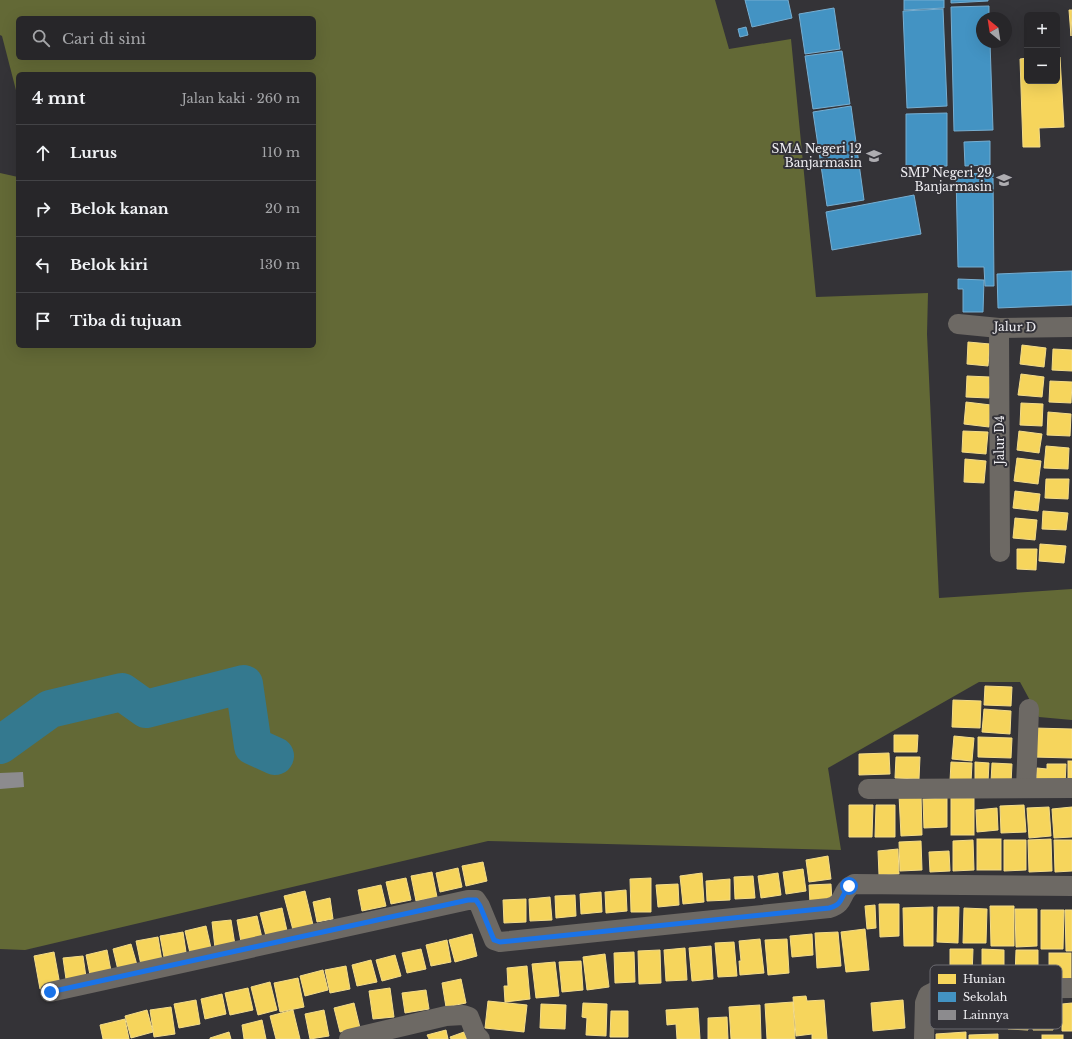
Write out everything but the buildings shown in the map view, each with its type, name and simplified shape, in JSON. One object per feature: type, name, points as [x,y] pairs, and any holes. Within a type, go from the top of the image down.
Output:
[{"type":"street","name":"Jalur D","points":[[958,324],[999,328],[1072,327]]},
{"type":"street","name":"Jalur D4","points":[[999,328],[1000,552]]},
{"type":"street","points":[[1026,788],[1029,709]]},
{"type":"street","points":[[868,789],[1072,788]]},
{"type":"street","points":[[50,992],[468,900],[476,900],[494,940],[500,942],[829,908],[836,906],[841,902],[844,892],[849,886],[854,884],[1072,886]]},
{"type":"street","points":[[1062,988],[1072,988]]},
{"type":"street","points":[[924,1039],[925,1003],[928,995],[930,994]]},
{"type":"street","points":[[349,1039],[446,1016],[463,1015],[469,1017],[477,1038]]},
{"type":"green space","points":[[0,0],[715,0],[729,49],[791,39],[816,297],[928,293],[927,334],[939,598],[1072,589],[1072,720],[1039,717],[1020,682],[979,682],[828,768],[841,850],[488,841],[25,950],[0,949],[0,173],[16,177],[16,348],[316,348],[316,72],[16,72],[16,90],[2,36],[0,35]]},
{"type":"waterway","points":[[0,745],[50,709],[122,692],[146,709],[244,684],[253,746],[275,756]]},
{"type":"place","name":"SMA Negeri 12 Banjarmasin","points":[[874,156]]},
{"type":"place","name":"SMP Negeri 29 Banjarmasin","points":[[1004,180]]},
{"type":"route","points":[[50,992],[468,900],[476,900],[494,940],[500,942],[829,908],[836,906],[841,902],[844,892],[849,886]]}]
